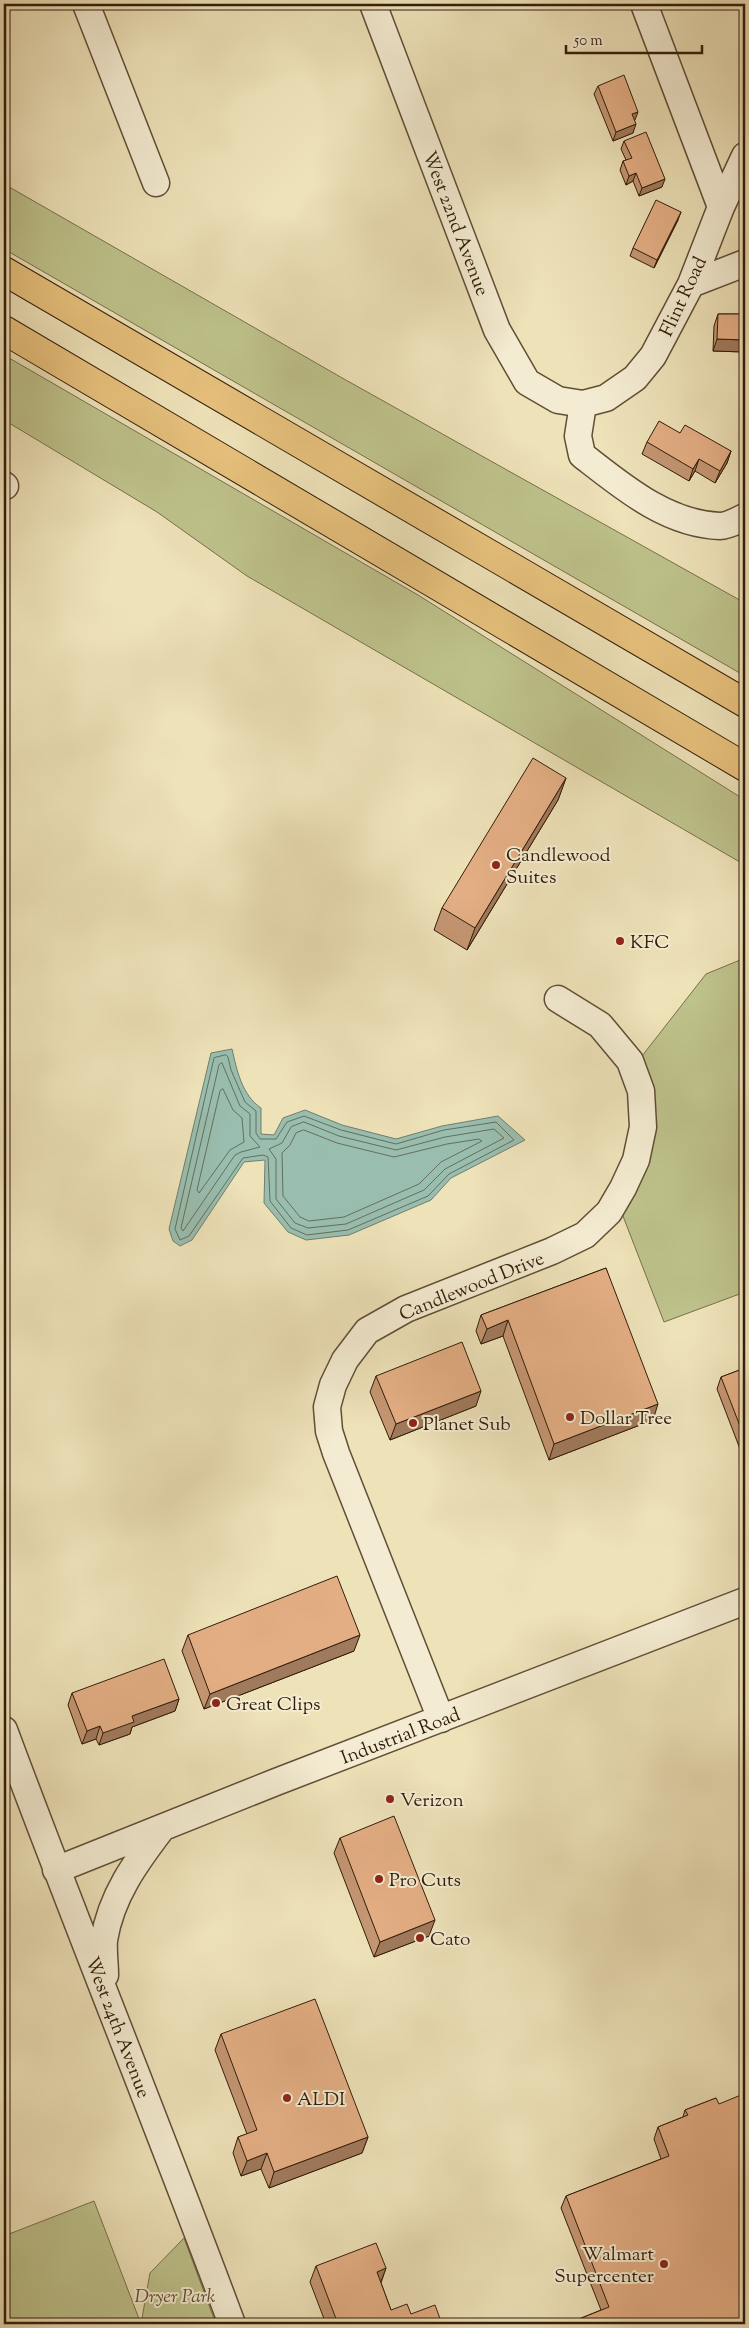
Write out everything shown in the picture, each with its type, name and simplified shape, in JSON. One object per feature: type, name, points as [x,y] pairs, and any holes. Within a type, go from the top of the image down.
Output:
[{"type":"highway","points":[[4,271],[745,703]]},
{"type":"highway","points":[[4,330],[745,767]]},
{"type":"highway","points":[[657,716],[713,765],[745,786]]},
{"type":"street","points":[[86,4],[156,182]]},
{"type":"street","name":"West 22nd Avenue","points":[[373,4],[497,330],[526,382],[558,400],[583,404]]},
{"type":"street","points":[[644,4],[721,207]]},
{"type":"street","name":"Flint Road","points":[[583,404],[606,398],[635,378],[653,356],[691,284],[721,207],[745,156]]},
{"type":"street","points":[[691,284],[745,263]]},
{"type":"street","points":[[583,404],[578,436],[582,455],[633,494],[683,520],[722,526],[745,518]]},
{"type":"street","name":"Candlewood Drive","points":[[441,1719],[336,1453],[329,1431],[327,1407],[333,1385],[344,1360],[367,1331],[428,1299],[552,1251],[585,1235],[609,1212],[623,1188],[636,1160],[643,1127],[641,1091],[630,1061],[600,1025],[558,999]]},
{"type":"street","name":"Industrial Road","points":[[56,1870],[745,1600]]},
{"type":"street","name":"West 24th Avenue","points":[[4,1730],[56,1870],[105,1990],[232,2324]]},
{"type":"street","points":[[105,1990],[104,1940],[114,1903],[130,1871],[162,1828]]},
{"type":"green space","points":[[4,184],[344,379],[745,603],[745,676],[4,249]]},
{"type":"green space","points":[[4,355],[418,595],[745,800],[745,865],[247,576],[157,512],[4,420]]},
{"type":"green space","points":[[745,958],[745,1292],[664,1322],[621,1211],[642,1056],[706,974]]},
{"type":"green space","points":[[94,2201],[141,2324],[4,2324],[4,2236]]},
{"type":"green space","name":"Dryer Park","points":[[184,2238],[216,2324],[141,2324],[150,2273]]},
{"type":"water","points":[[232,1049],[241,1082],[249,1096],[261,1108],[261,1134],[274,1135],[283,1118],[305,1110],[342,1125],[396,1139],[442,1126],[498,1116],[525,1140],[451,1178],[431,1200],[349,1235],[306,1240],[288,1232],[264,1203],[265,1160],[244,1162],[192,1240],[180,1246],[173,1241],[169,1229],[211,1053]]},
{"type":"building","points":[[624,75],[638,112],[632,114],[636,124],[616,132],[598,86]]},
{"type":"building","points":[[646,132],[665,179],[642,188],[636,173],[629,176],[623,161],[632,158],[624,141]]},
{"type":"building","points":[[656,200],[681,212],[657,260],[633,248]]},
{"type":"building","points":[[718,314],[745,314],[745,340],[717,339]]},
{"type":"building","points":[[659,421],[680,433],[685,425],[731,451],[720,471],[699,459],[693,469],[647,442]]},
{"type":"building","name":"Candlewood Suites","points":[[533,758],[566,778],[475,928],[442,908]]},
{"type":"building","points":[[606,1268],[658,1404],[554,1444],[508,1320],[487,1329],[481,1315]]},
{"type":"building","points":[[462,1342],[481,1391],[396,1424],[376,1376]]},
{"type":"building","points":[[745,1368],[745,1439],[721,1377]]},
{"type":"building","points":[[337,1576],[360,1635],[210,1694],[188,1635]]},
{"type":"building","points":[[164,1659],[179,1699],[132,1716],[134,1722],[103,1733],[100,1726],[87,1731],[72,1693]]},
{"type":"building","points":[[394,1816],[435,1920],[380,1942],[340,1838]]},
{"type":"building","name":"ALDI","points":[[315,1999],[368,2137],[274,2172],[267,2153],[247,2161],[238,2137],[257,2130],[221,2034]]},
{"type":"building","name":"Walmart Supercenter","points":[[741,2095],[745,2105],[745,2324],[581,2324],[579,2319],[609,2307],[566,2196],[669,2156],[658,2127],[688,2115],[685,2110],[716,2098],[719,2104]]},
{"type":"building","points":[[376,2243],[386,2268],[377,2272],[391,2310],[407,2304],[411,2314],[435,2305],[442,2324],[338,2324],[316,2266]]},
{"type":"place","name":"Candlewood Suites","points":[[496,865]]},
{"type":"place","name":"KFC","points":[[620,941]]},
{"type":"place","name":"Dollar Tree","points":[[570,1417]]},
{"type":"place","name":"Planet Sub","points":[[413,1423]]},
{"type":"place","name":"Great Clips","points":[[216,1703]]},
{"type":"place","name":"Verizon","points":[[390,1799]]},
{"type":"place","name":"Pro Cuts","points":[[379,1879]]},
{"type":"place","name":"Cato","points":[[420,1938]]},
{"type":"place","name":"ALDI","points":[[287,2098]]},
{"type":"place","name":"Walmart Supercenter","points":[[664,2264]]}]
